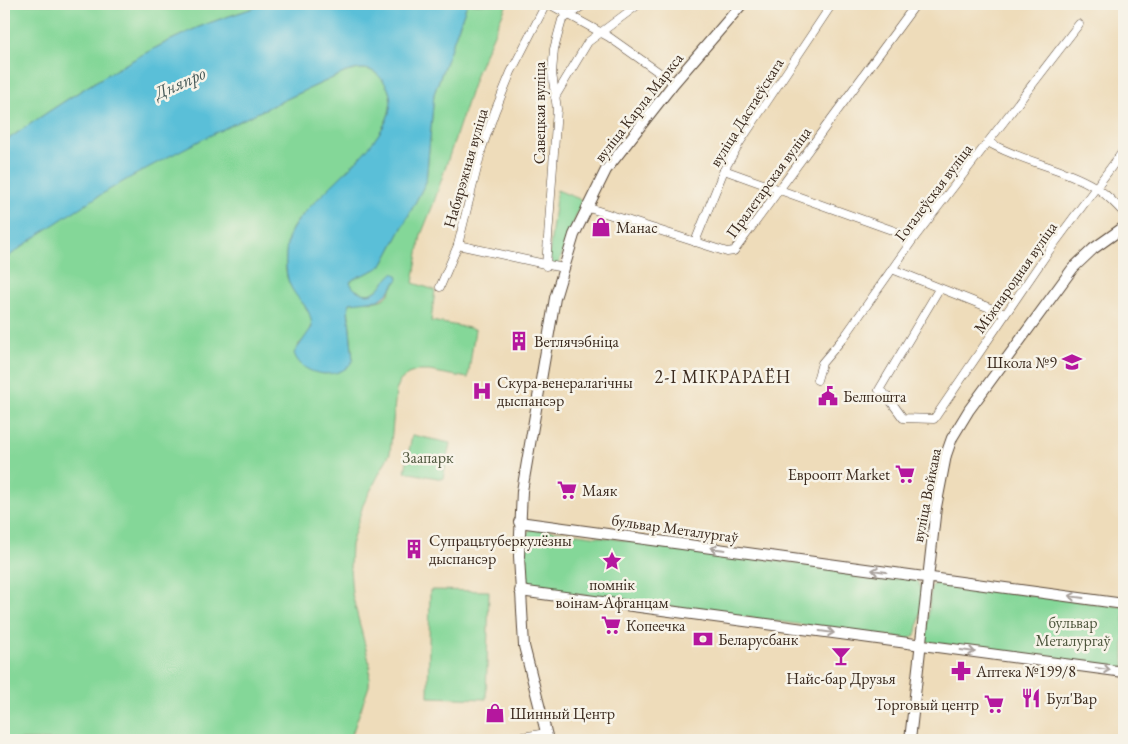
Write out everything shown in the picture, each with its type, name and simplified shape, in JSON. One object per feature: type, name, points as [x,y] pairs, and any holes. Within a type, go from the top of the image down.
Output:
[{"type":"main road","name":"вуліца Карла Маркса","points":[[547,737],[524,646],[520,591],[519,522],[548,329],[563,268],[586,207],[606,170],[674,83],[742,4]]},
{"type":"main road","name":"вуліца Войкава","points":[[910,740],[928,577],[942,473],[952,438],[962,421],[1073,268],[1093,249],[1124,227]]},
{"type":"main road","name":"бульвар Металургаў","points":[[519,522],[1124,604]]},
{"type":"main road","points":[[520,591],[1124,672]]},
{"type":"street","points":[[547,4],[601,34],[674,83]]},
{"type":"street","name":"Набярэжная вуліца","points":[[440,287],[458,246],[482,148],[492,121],[511,72],[547,4]]},
{"type":"street","name":"Савецкая вуліца","points":[[546,266],[556,109],[552,73],[554,48],[560,25],[585,4]]},
{"type":"street","points":[[554,97],[588,42],[601,34],[623,14],[639,4]]},
{"type":"street","name":"вуліца Дастаеўскага","points":[[695,242],[724,170],[740,142],[832,4]]},
{"type":"street","name":"Пралетарская вуліца","points":[[586,207],[727,252],[734,251],[916,4]]},
{"type":"street","name":"Гогалеўская вуліца","points":[[817,380],[822,364],[914,238],[1079,24]]},
{"type":"street","points":[[988,142],[1002,150],[1072,176],[1096,188],[1124,212]]},
{"type":"street","name":"Міжнародная вуліца","points":[[940,289],[879,390],[887,396],[903,418],[934,419],[1005,314],[1124,150]]},
{"type":"street","points":[[724,170],[914,238]]},
{"type":"street","points":[[458,246],[546,266],[563,268]]},
{"type":"street","points":[[892,269],[1005,314]]},
{"type":"street","points":[[506,740],[547,737]]},
{"type":"green space","points":[[4,4],[265,4],[199,27],[141,55],[71,97],[4,142]]},
{"type":"green space","points":[[467,4],[507,4],[477,72],[433,205],[421,235],[413,283],[435,290],[431,321],[475,329],[468,378],[429,371],[417,371],[408,374],[400,381],[396,391],[390,453],[363,505],[351,545],[352,594],[370,665],[369,686],[350,740],[4,740],[4,260],[85,204],[169,156],[256,113],[346,72],[367,69],[378,75],[390,94],[389,114],[378,135],[361,156],[303,214],[292,229],[286,253],[287,277],[291,287],[311,318],[311,326],[307,335],[298,345],[323,374],[347,367],[353,360],[348,306],[356,301],[375,301],[387,296],[392,288],[393,273],[378,289],[369,294],[358,291],[350,282],[383,264],[426,182],[434,94]]},
{"type":"green space","points":[[557,190],[582,200],[558,265],[548,263]]},
{"type":"green space","name":"Заапарк","points":[[412,435],[450,443],[443,479],[405,472]]},
{"type":"green space","points":[[533,528],[914,579],[919,583],[922,596],[917,632],[908,639],[529,588],[525,583],[522,553],[524,538]]},
{"type":"green space","name":"бульвар Металургаў","points":[[936,583],[1124,607],[1124,669],[929,642],[926,640],[931,587]]},
{"type":"green space","points":[[430,590],[489,591],[486,699],[428,697]]},
{"type":"water","name":"Дняпро","points":[[265,4],[467,4],[434,94],[426,182],[383,264],[350,282],[352,287],[357,290],[370,294],[378,289],[393,273],[397,275],[398,279],[387,294],[379,300],[350,303],[348,310],[353,360],[348,367],[332,373],[323,374],[305,368],[298,362],[294,353],[312,327],[309,313],[293,291],[288,280],[286,267],[287,247],[289,236],[299,219],[377,137],[388,115],[390,94],[378,75],[370,70],[359,69],[346,72],[169,156],[85,204],[4,260],[4,142],[71,97],[141,55],[199,27]]},
{"type":"place","name":"Манас","points":[[601,227]]},
{"type":"place","name":"Ветлячэбніца","points":[[519,341]]},
{"type":"place","name":"Школа №9","points":[[1072,362]]},
{"type":"place","name":"Скура-венералагічны дыспансэр","points":[[482,391]]},
{"type":"place","name":"Белпошта","points":[[828,396]]},
{"type":"place","name":"Евроопт Market","points":[[905,474]]},
{"type":"place","name":"Маяк","points":[[567,490]]},
{"type":"place","name":"Супрацьтуберкулёзны дыспансэр","points":[[414,549]]},
{"type":"place","name":"помнік воінам-Афганцам","points":[[612,561]]},
{"type":"place","name":"Копеечка","points":[[611,625]]},
{"type":"place","name":"Беларусбанк","points":[[703,639]]},
{"type":"place","name":"Найс-бар Друзья","points":[[841,656]]},
{"type":"place","name":"Аптека №199/8","points":[[961,671]]},
{"type":"place","name":"Бул'Вар","points":[[1031,698]]},
{"type":"place","name":"Торговый центр","points":[[994,704]]},
{"type":"place","name":"Шинный Центр","points":[[495,713]]},
{"type":"district","name":"2-І МІКРАРАЁН","points":[[723,377]]}]
